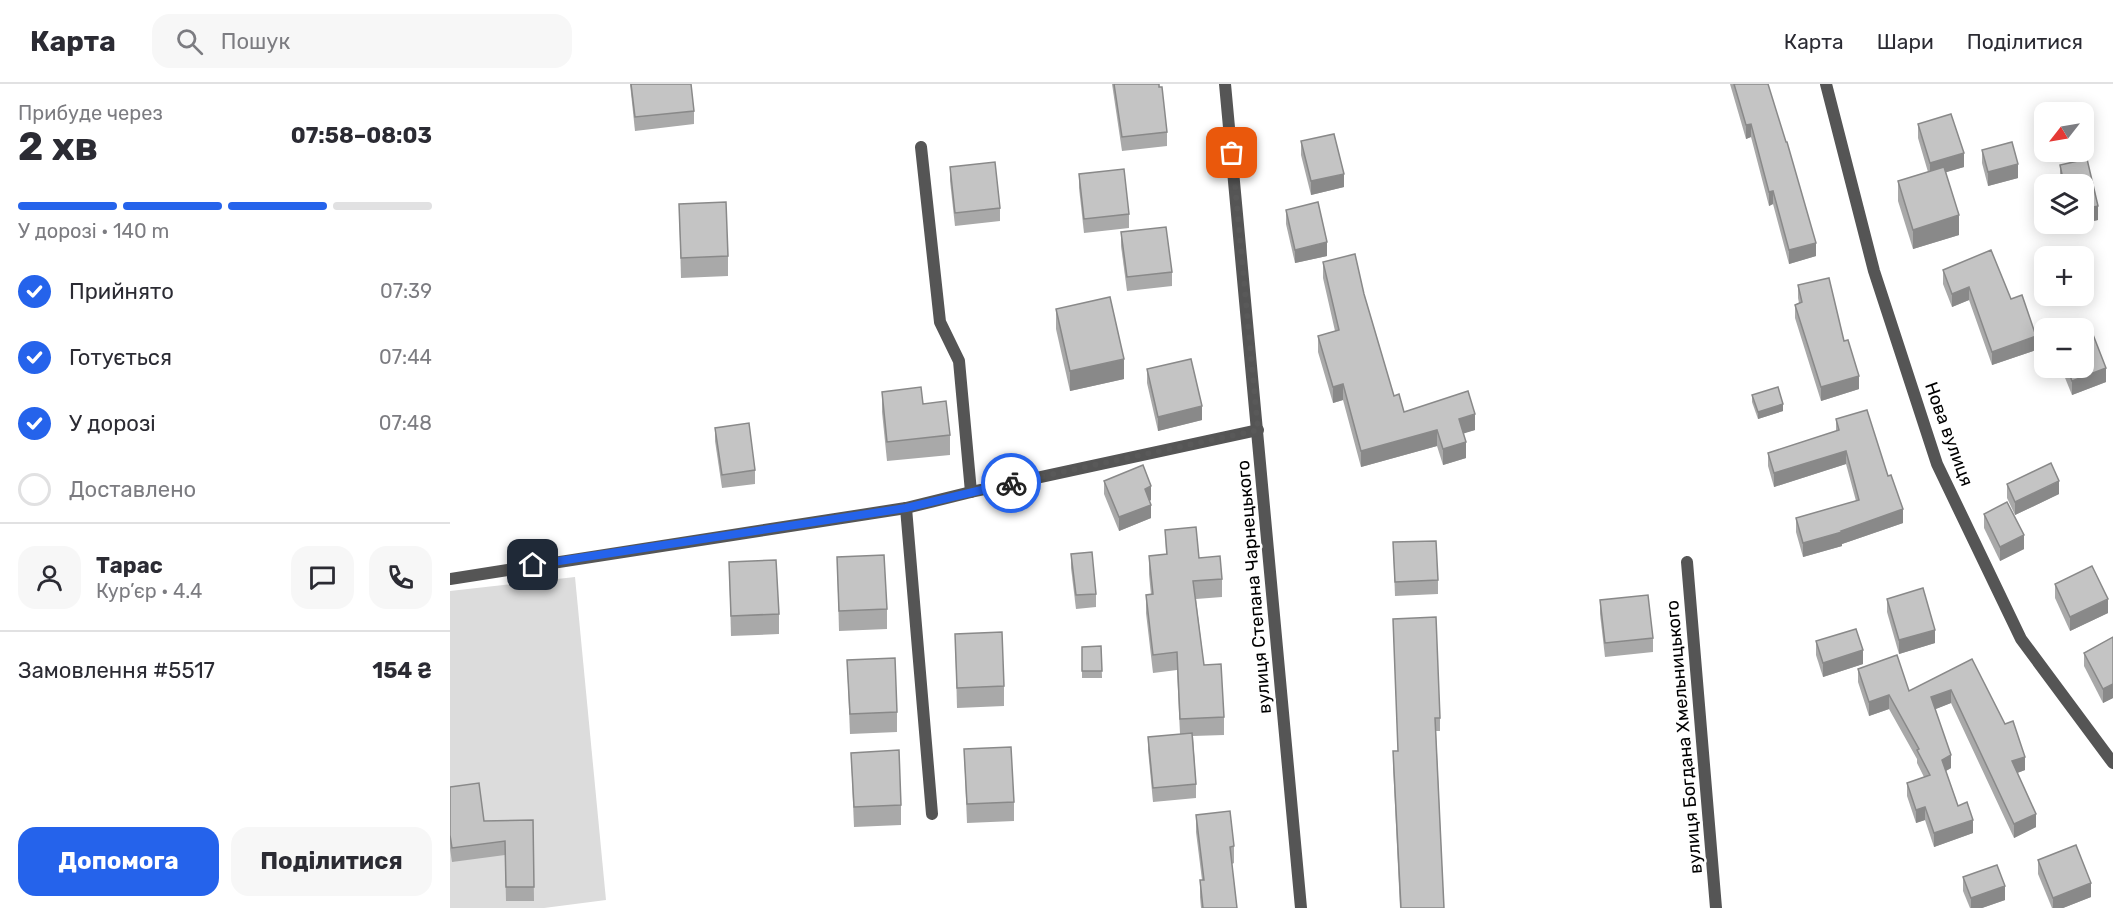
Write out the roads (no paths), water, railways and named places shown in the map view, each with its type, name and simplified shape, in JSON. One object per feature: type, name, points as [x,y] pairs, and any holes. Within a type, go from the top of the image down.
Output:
[{"type":"street","name":"вулиця Степана Чарнецького","points":[[1225,84],[1301,908]]},
{"type":"street","name":"Нова вулиця","points":[[1826,84],[1874,271],[1937,464],[2020,639],[2113,763]]},
{"type":"street","points":[[921,147],[939,322],[959,361],[971,492]]},
{"type":"street","points":[[450,579],[906,508],[1258,430]]},
{"type":"street","points":[[906,508],[932,814]]},
{"type":"street","name":"вулиця Богдана Хмельницького","points":[[1687,562],[1716,908]]}]
